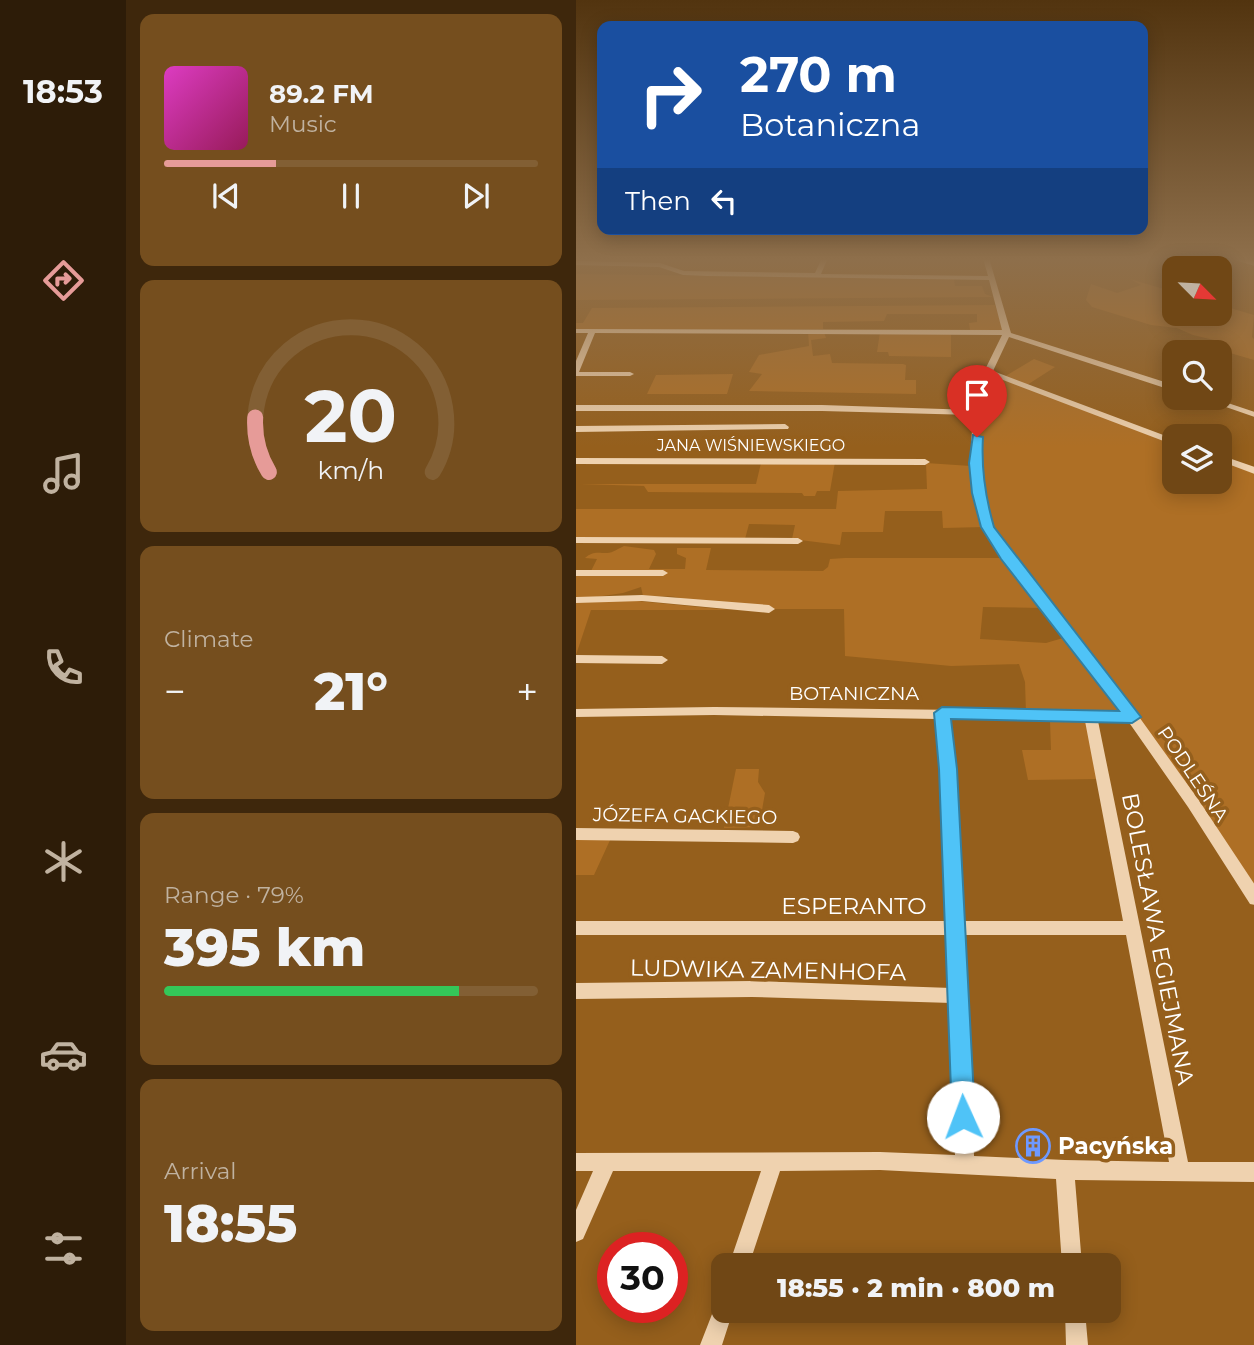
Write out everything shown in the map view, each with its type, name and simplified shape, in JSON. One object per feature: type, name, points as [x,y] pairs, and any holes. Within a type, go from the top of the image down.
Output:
[{"type":"street","points":[[1003,321],[1007,333]]},
{"type":"street","points":[[593,330],[576,372],[630,374]]},
{"type":"street","points":[[576,331],[1007,333],[1162,384]]},
{"type":"street","name":"PODLEŚNA","points":[[1007,333],[982,384],[977,413],[975,463],[978,493],[987,527],[1001,549],[1132,717],[1193,803],[1254,899]]},
{"type":"street","points":[[989,372],[1162,437]]},
{"type":"street","points":[[576,408],[822,408],[977,413]]},
{"type":"street","points":[[1232,408],[1254,415]]},
{"type":"street","points":[[576,429],[785,428]]},
{"type":"street","name":"JANA WIŚNIEWSKIEGO","points":[[576,461],[925,462]]},
{"type":"street","points":[[1232,463],[1254,471]]},
{"type":"street","points":[[576,540],[798,541]]},
{"type":"street","points":[[576,573],[664,573]]},
{"type":"street","points":[[576,600],[642,598],[736,608],[768,608]]},
{"type":"street","points":[[576,659],[662,660]]},
{"type":"street","name":"BOTANICZNA","points":[[576,713],[942,713],[1132,717]]},
{"type":"street","points":[[942,713],[948,769],[954,929],[960,996],[965,1165]]},
{"type":"street","name":"BOLESŁAWA EGIEJMANA","points":[[1091,718],[1180,1170]]},
{"type":"street","name":"JÓZEFA GACKIEGO","points":[[576,834],[793,837]]},
{"type":"street","name":"ESPERANTO","points":[[576,928],[1132,928]]},
{"type":"street","name":"LUDWIKA ZAMENHOFA","points":[[576,991],[752,989],[960,996]]},
{"type":"street","points":[[576,1162],[774,1161],[1065,1170],[1254,1172]]},
{"type":"street","points":[[743,1253],[774,1161]]},
{"type":"street","points":[[576,1232],[608,1163]]},
{"type":"street","points":[[1065,1170],[1071,1253]]},
{"type":"street","points":[[711,1345],[719,1323]]},
{"type":"street","points":[[1076,1323],[1077,1345]]},
{"type":"shaded area","points":[[584,321],[884,321],[823,322],[823,329],[576,329],[576,323]]},
{"type":"shaded area","points":[[1000,321],[1003,330],[970,330],[969,323]]},
{"type":"shaded area","points":[[1137,321],[1162,321],[1162,326],[1232,326],[1232,321],[1253,321],[1254,360],[1232,354],[1232,340],[1214,340],[1177,328],[1151,325]]},
{"type":"shaded area","points":[[808,331],[824,332],[826,338],[811,340],[813,356],[830,354],[832,363],[906,365],[905,380],[916,380],[916,394],[749,391],[762,374],[749,372],[759,355],[809,346]]},
{"type":"shaded area","points":[[880,332],[951,333],[951,357],[889,356],[888,352],[877,352]]},
{"type":"shaded area","points":[[1034,359],[1055,367],[1027,385],[1004,377]]},
{"type":"shaded area","points":[[733,374],[727,394],[647,394],[656,375]]},
{"type":"shaded area","points":[[993,375],[1162,439],[1162,494],[1232,494],[1232,465],[1254,473],[1254,892],[1011,558],[991,526],[983,503],[979,442],[986,385]]},
{"type":"shaded area","points":[[835,462],[830,491],[817,491],[815,496],[804,496],[802,493],[648,492],[644,486],[580,484],[756,484],[761,463]]},
{"type":"shaded area","points":[[926,463],[971,466],[975,500],[985,527],[943,528],[942,511],[885,511],[883,532],[842,532],[840,545],[792,539],[795,525],[749,524],[745,539],[576,539],[576,509],[836,509],[838,491],[927,489]]},
{"type":"shaded area","points":[[624,546],[654,550],[656,554],[649,569],[685,569],[686,558],[677,554],[677,548],[711,548],[706,570],[823,571],[828,567],[830,559],[845,558],[1003,558],[1043,608],[983,607],[980,639],[1046,643],[1063,638],[1120,712],[1113,715],[1026,713],[1025,682],[1019,664],[951,666],[845,656],[844,609],[774,609],[686,601],[672,596],[643,596],[641,587],[596,597],[730,610],[591,610],[576,655],[576,574],[591,571],[597,559],[585,558],[590,554],[609,553]]},
{"type":"shaded area","points":[[1050,721],[1087,723],[1097,779],[1028,780],[1022,750],[1051,750]]},
{"type":"shaded area","points":[[736,769],[759,769],[758,782],[765,793],[759,827],[724,828]]},
{"type":"shaded area","points":[[576,838],[611,838],[594,875],[576,875]]},
{"type":"place","name":"Pacyńska","points":[[1033,1146]]},
{"type":"route","points":[[963,1117],[960,996],[954,929],[948,769],[942,713],[1132,717],[1006,556],[987,527],[978,493],[975,463],[977,437]]}]
